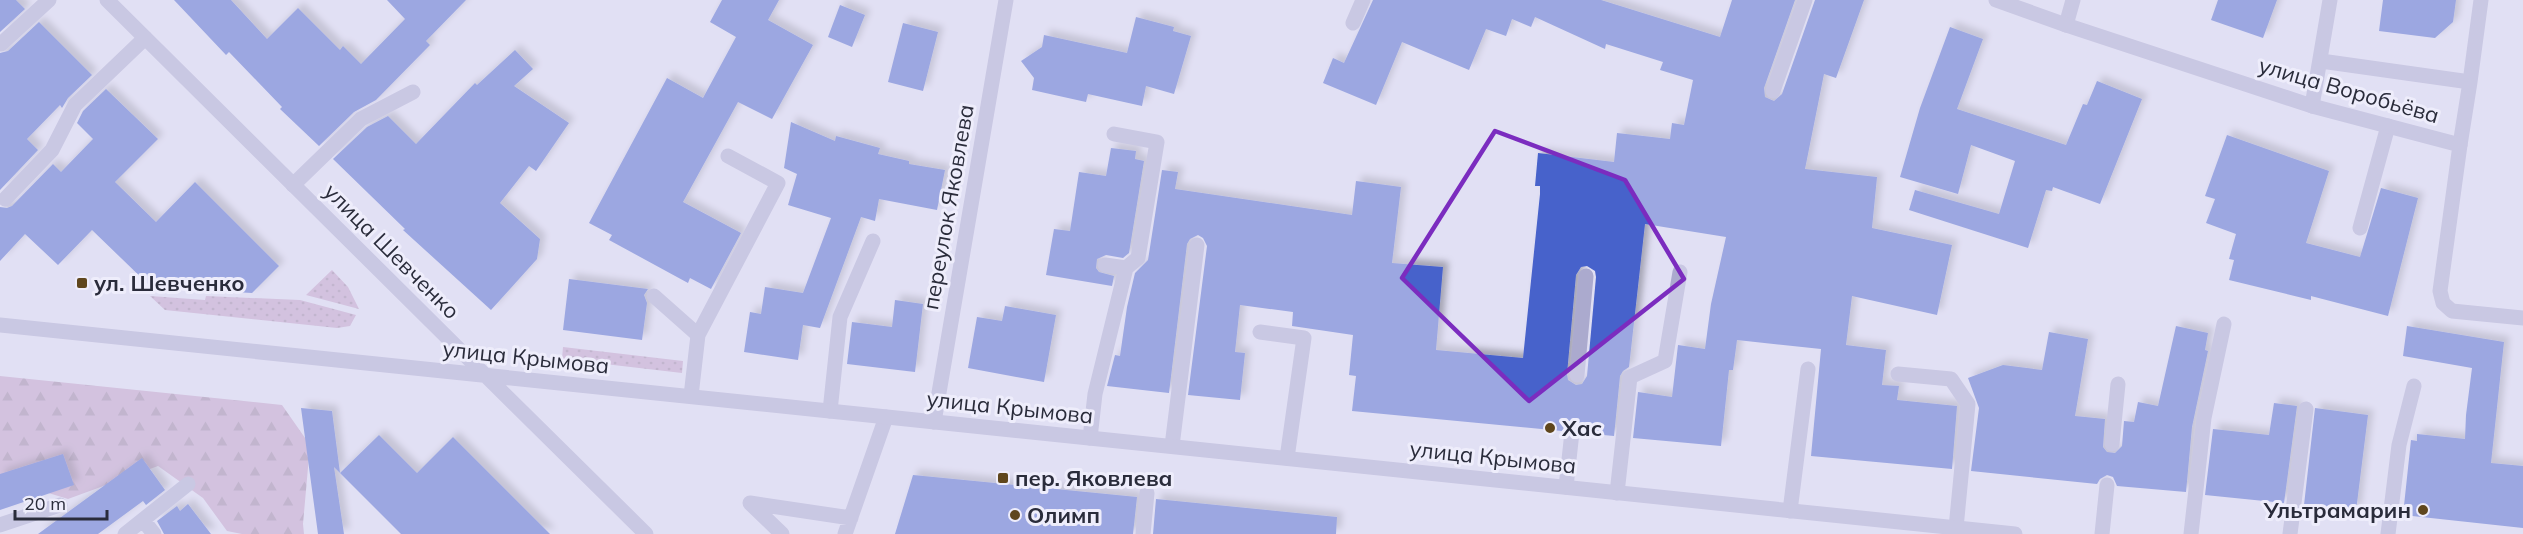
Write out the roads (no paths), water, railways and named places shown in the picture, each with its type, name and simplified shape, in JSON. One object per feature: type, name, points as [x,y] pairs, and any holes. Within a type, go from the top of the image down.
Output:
[{"type":"street","points":[[2,44],[49,0]]},
{"type":"street","name":"улица Шевченко","points":[[107,0],[645,534]]},
{"type":"street","name":"переулок Яковлева","points":[[934,422],[1006,0]]},
{"type":"street","points":[[1353,23],[1363,0]]},
{"type":"street","points":[[1773,91],[1805,0]]},
{"type":"street","name":"улица Воробьёва","points":[[1996,0],[2066,26],[2312,106],[2460,145],[2440,291],[2444,303],[2452,311],[2523,318]]},
{"type":"street","points":[[2066,26],[2073,0]]},
{"type":"street","points":[[2312,106],[2330,0]]},
{"type":"street","points":[[2460,145],[2481,0]]},
{"type":"street","points":[[5,199],[52,150],[75,105],[145,38]]},
{"type":"street","points":[[2321,61],[2470,82]]},
{"type":"street","points":[[293,185],[361,119],[413,92]]},
{"type":"street","points":[[2360,228],[2388,126]]},
{"type":"street","points":[[1090,438],[1095,394],[1126,268],[1138,258],[1157,142],[1114,134]]},
{"type":"street","points":[[691,396],[698,335],[778,183],[728,156]]},
{"type":"street","points":[[830,411],[840,317],[873,241]]},
{"type":"street","points":[[1172,446],[1197,245]]},
{"type":"street","points":[[1105,265],[1126,268]]},
{"type":"street","points":[[1617,493],[1630,377],[1665,361],[1680,272]]},
{"type":"street","points":[[1577,375],[1586,276]]},
{"type":"street","points":[[654,296],[698,335]]},
{"type":"street","points":[[2191,534],[2204,418],[2224,324]]},
{"type":"street","name":"улица Крымова","points":[[0,325],[2015,534]]},
{"type":"street","points":[[1260,332],[1304,338],[1287,458]]},
{"type":"street","points":[[1790,511],[1808,369]]},
{"type":"street","points":[[1898,374],[1951,379],[1968,404],[1956,528]]},
{"type":"street","points":[[2112,444],[2118,384]]},
{"type":"street","points":[[2388,534],[2398,445],[2414,386]]},
{"type":"street","points":[[2290,534],[2306,409]]},
{"type":"street","points":[[845,534],[886,417]]},
{"type":"street","points":[[1566,488],[1572,432]]},
{"type":"street","points":[[125,534],[188,484]]},
{"type":"street","points":[[2102,534],[2108,485]]},
{"type":"street","points":[[1143,534],[1147,493]]},
{"type":"street","points":[[777,532],[750,503],[851,518]]},
{"type":"street","points":[[0,525],[60,505]]},
{"type":"street","points":[[143,520],[154,534]]},
{"type":"place","name":"ул. Шевченко","points":[[82,283]]},
{"type":"place","name":"Хас","points":[[1550,428]]},
{"type":"place","name":"пер. Яковлева","points":[[1003,478]]},
{"type":"place","name":"Ультрамарин","points":[[2423,510]]},
{"type":"place","name":"Олимп","points":[[1015,515]]}]
